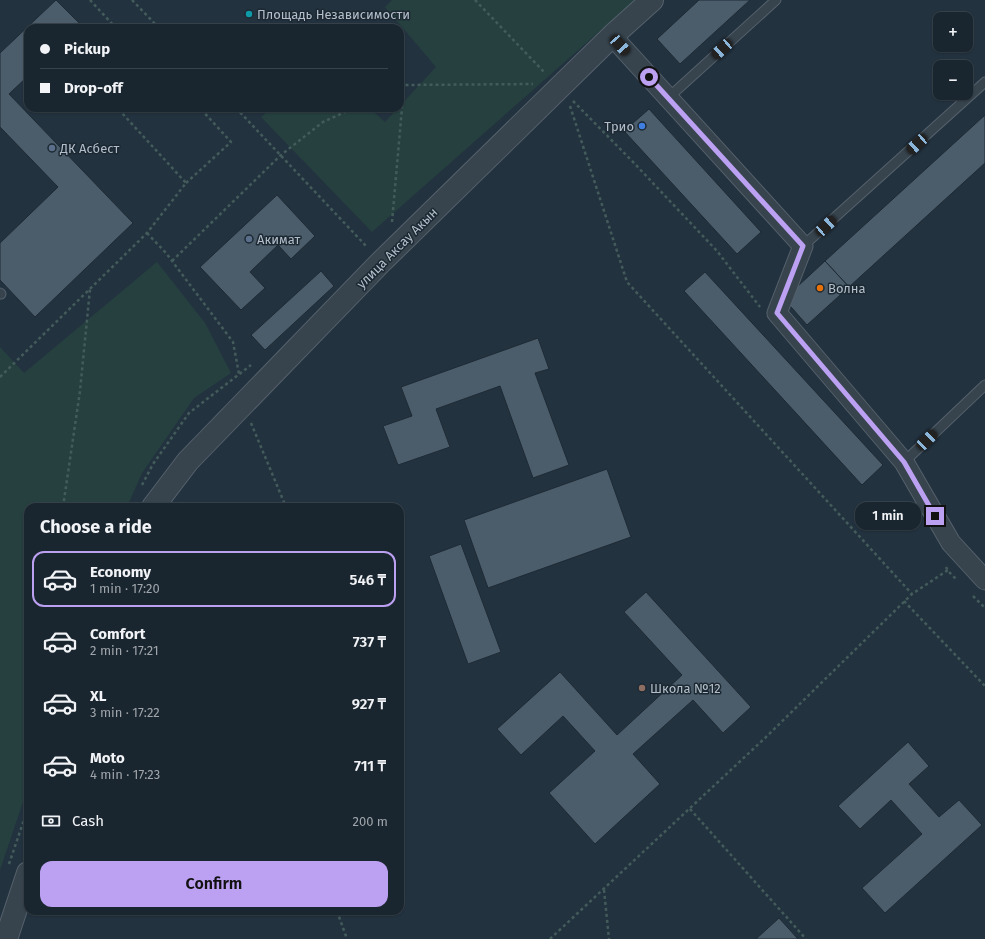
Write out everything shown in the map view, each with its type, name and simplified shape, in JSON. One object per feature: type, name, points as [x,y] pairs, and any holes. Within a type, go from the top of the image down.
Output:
[{"type":"street","name":"улица Аксау Акын","points":[[157,503],[188,461],[381,262],[563,92],[612,36],[652,0]]},
{"type":"street","points":[[612,36],[803,246],[777,313],[904,462],[951,543],[985,580]]},
{"type":"street","points":[[6,939],[18,870]]},
{"type":"lane","points":[[668,98],[776,0]]},
{"type":"lane","points":[[803,246],[985,82]]},
{"type":"lane","points":[[904,462],[985,385]]},
{"type":"path","points":[[90,0],[112,24]]},
{"type":"path","points":[[132,0],[155,24]]},
{"type":"path","points":[[475,0],[563,92],[634,163],[717,251],[763,311]]},
{"type":"path","points":[[404,85],[536,84]]},
{"type":"path","points":[[563,92],[628,282],[912,594]]},
{"type":"path","points":[[121,112],[186,183]]},
{"type":"path","points":[[0,377],[147,233],[186,183],[231,142],[204,112]]},
{"type":"path","points":[[240,112],[372,251]]},
{"type":"path","points":[[172,261],[281,155],[324,122],[345,112]]},
{"type":"path","points":[[392,225],[402,112]]},
{"type":"path","points":[[147,233],[172,261],[233,342],[249,418],[284,503]]},
{"type":"path","points":[[64,503],[80,391],[90,289]]},
{"type":"path","points":[[550,939],[765,738],[912,594],[948,571],[967,561]]},
{"type":"path","points":[[944,564],[948,571]]},
{"type":"path","points":[[904,602],[985,686]]},
{"type":"path","points":[[690,809],[806,939]]},
{"type":"path","points":[[18,870],[24,833]]},
{"type":"path","points":[[604,889],[609,939]]},
{"type":"path","points":[[338,915],[347,939]]},
{"type":"green space","points":[[392,0],[635,0],[372,232],[261,117],[267,112],[374,112],[385,122],[394,112],[404,112],[404,102],[436,67],[404,29],[404,24],[399,24],[385,7]]},
{"type":"green space","points":[[157,262],[205,323],[231,373],[194,398],[142,473],[129,503],[24,503],[24,799],[0,870],[0,347],[24,373]]},
{"type":"building","points":[[56,0],[80,24],[31,24]]},
{"type":"building","points":[[699,0],[750,0],[680,64],[657,39]]},
{"type":"building","points":[[24,30],[24,80],[9,94],[24,110],[24,112],[26,112],[133,223],[35,317],[0,280],[0,243],[58,187],[0,127],[0,53]]},
{"type":"building","points":[[649,109],[761,232],[737,254],[624,131]]},
{"type":"building","points":[[985,115],[985,163],[849,287],[825,261]]},
{"type":"building","points":[[277,195],[315,236],[291,259],[278,245],[250,272],[265,288],[241,310],[200,267]]},
{"type":"building","points":[[825,261],[849,287],[807,325],[784,299]]},
{"type":"building","points":[[321,271],[334,286],[265,350],[251,335]]},
{"type":"building","points":[[705,272],[883,465],[862,485],[684,291]]},
{"type":"building","points":[[538,338],[549,369],[535,373],[569,465],[533,478],[500,386],[436,409],[450,447],[398,465],[383,426],[412,416],[401,387]]},
{"type":"building","points":[[607,469],[631,537],[488,588],[464,520]]},
{"type":"building","points":[[461,544],[501,652],[468,664],[429,556]]},
{"type":"building","name":"Школа №12","points":[[646,592],[751,707],[723,733],[693,700],[633,754],[660,784],[595,844],[549,793],[595,751],[563,716],[521,755],[497,729],[560,672],[617,735],[682,675],[624,612]]},
{"type":"building","points":[[908,742],[929,766],[909,784],[939,817],[959,800],[982,825],[885,913],[862,888],[922,834],[891,800],[860,829],[838,806]]},
{"type":"building","points":[[779,918],[798,939],[756,939]]},
{"type":"place","name":"Площадь Независимости","points":[[249,14]]},
{"type":"place","name":"Трио","points":[[642,126]]},
{"type":"place","name":"ДК Асбест","points":[[52,148]]},
{"type":"place","name":"Акимат","points":[[249,239]]},
{"type":"place","name":"Волна","points":[[820,288]]},
{"type":"place","name":"Школа №12","points":[[642,688]]},
{"type":"route","points":[[649,77],[803,246],[777,313],[904,462],[935,516]]}]
